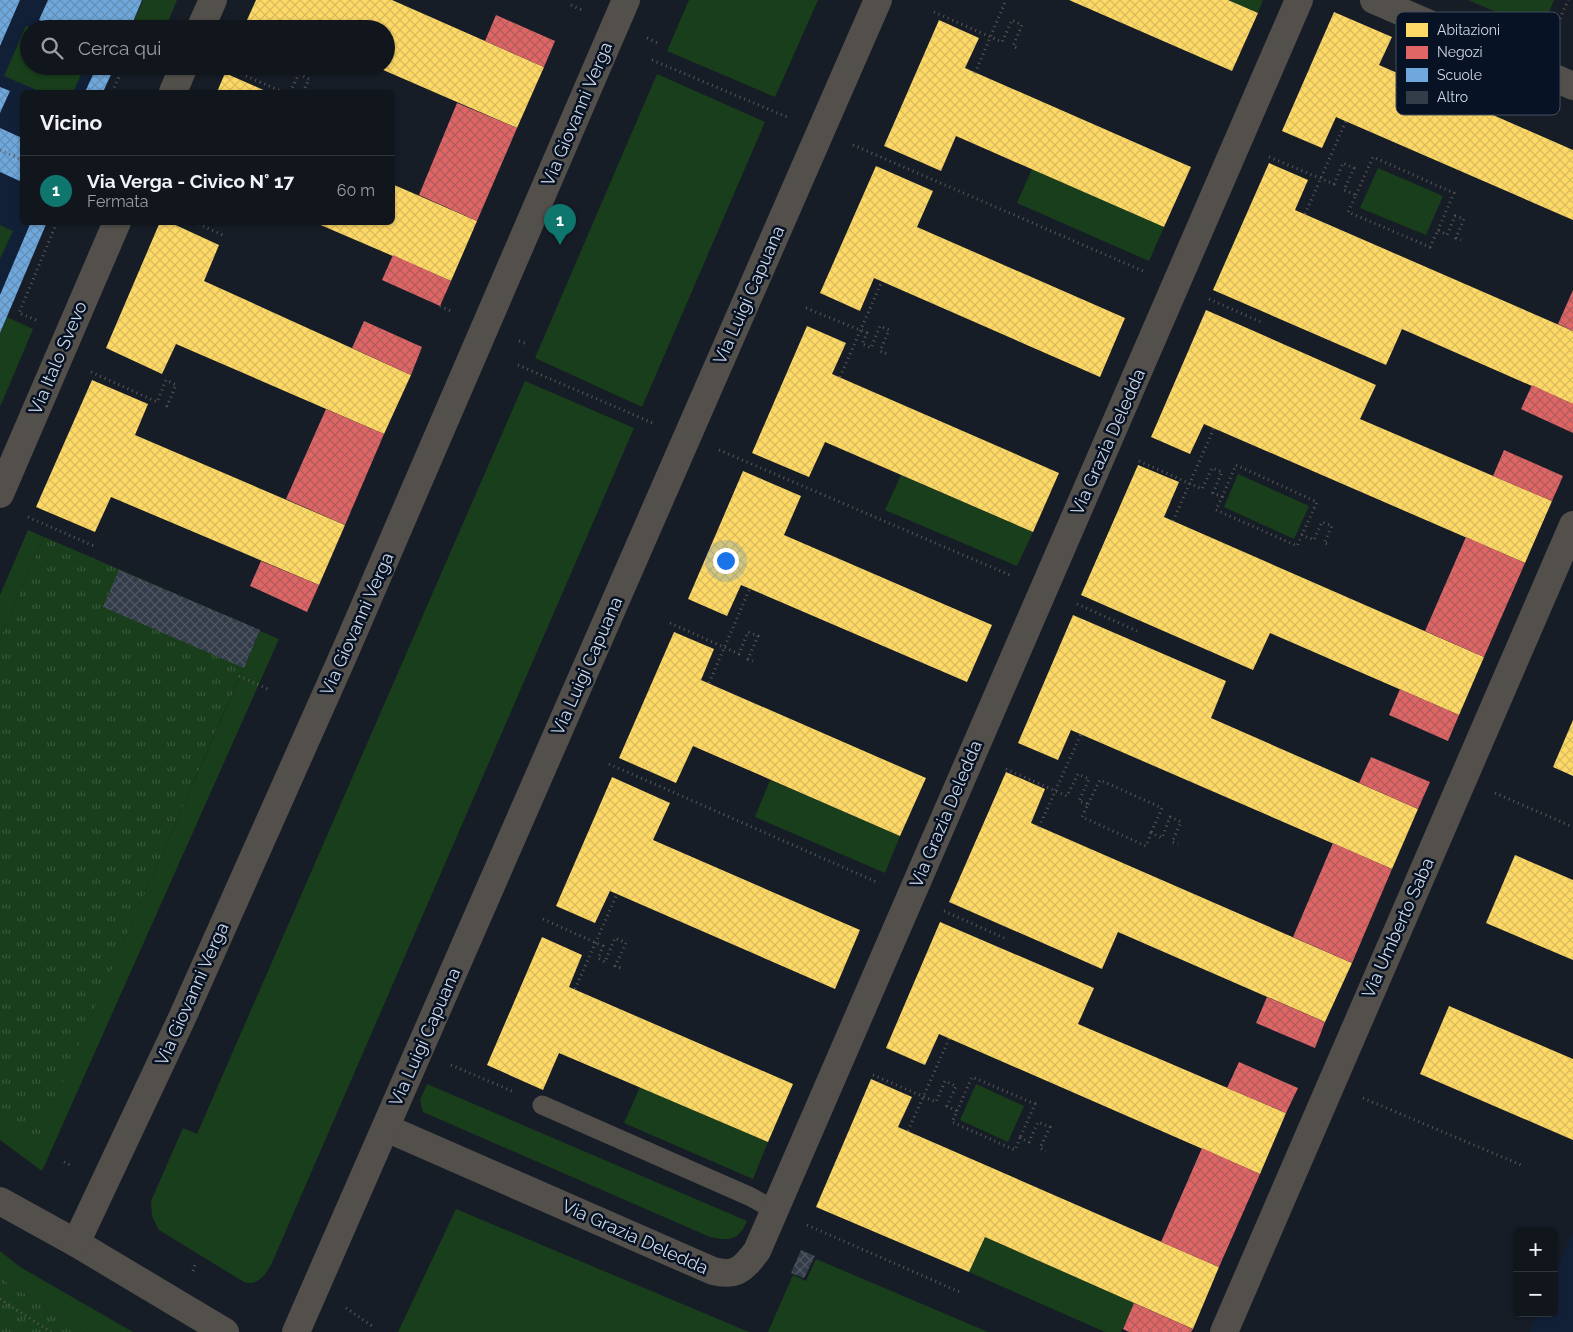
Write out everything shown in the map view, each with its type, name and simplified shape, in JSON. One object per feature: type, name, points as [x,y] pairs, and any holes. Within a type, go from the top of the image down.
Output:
[{"type":"street","points":[[204,20],[213,0]]},
{"type":"street","name":"Via Giovanni Verga","points":[[76,1243],[182,1018],[336,672],[626,0]]},
{"type":"street","name":"Via Luigi Capuana","points":[[296,1332],[878,0]]},
{"type":"street","name":"Via Grazia Deledda","points":[[386,1128],[713,1271],[725,1274],[738,1271],[757,1251],[1299,0]]},
{"type":"street","points":[[1374,0],[1402,12]]},
{"type":"street","points":[[174,90],[180,75]]},
{"type":"street","points":[[1560,80],[1573,86]]},
{"type":"street","name":"Via Italo Svevo","points":[[0,494],[116,225]]},
{"type":"street","name":"Via Umberto Saba","points":[[1224,1332],[1573,525]]},
{"type":"street","points":[[0,1202],[76,1243],[225,1332]]},
{"type":"lane","points":[[542,1104],[750,1197],[774,1210]]},
{"type":"path","points":[[975,72],[1006,0]]},
{"type":"path","points":[[1560,18],[1568,0]]},
{"type":"path","points":[[934,12],[1002,42],[1012,20],[1022,25],[1013,46],[1019,49]]},
{"type":"path","points":[[652,60],[784,116]]},
{"type":"path","points":[[113,90],[120,75]]},
{"type":"path","points":[[244,75],[278,90]]},
{"type":"path","points":[[291,90],[298,75]]},
{"type":"path","points":[[301,75],[309,79],[304,90]]},
{"type":"path","points":[[1305,214],[1346,121]]},
{"type":"path","points":[[0,150],[20,159]]},
{"type":"path","points":[[873,154],[1152,275]]},
{"type":"path","points":[[1266,156],[1334,184],[1342,163],[1354,168],[1344,190],[1356,194]]},
{"type":"path","points":[[1373,157],[1454,193],[1430,247],[1348,212],[1356,194],[1373,157]]},
{"type":"path","points":[[1438,230],[1447,235],[1456,216],[1464,219],[1456,238],[1461,240]]},
{"type":"path","points":[[44,323],[18,313],[56,225]]},
{"type":"path","points":[[201,225],[225,236]]},
{"type":"path","points":[[840,377],[882,281]]},
{"type":"path","points":[[1204,297],[1263,323]]},
{"type":"path","points":[[806,308],[867,333],[862,344],[871,348],[880,326],[890,330],[880,351],[887,354]]},
{"type":"path","points":[[518,365],[648,421]]},
{"type":"path","points":[[88,371],[157,402],[166,380],[176,385],[167,406],[171,408]]},
{"type":"path","points":[[1173,522],[1214,428]]},
{"type":"path","points":[[1134,459],[1202,489],[1212,468],[1222,472],[1213,493],[1222,497]]},
{"type":"path","points":[[741,460],[1019,580]]},
{"type":"path","points":[[1236,466],[1316,502],[1302,535],[1297,546],[1216,510],[1236,466]]},
{"type":"path","points":[[25,516],[94,546]]},
{"type":"path","points":[[1302,535],[1314,540],[1322,522],[1332,526],[1324,543],[1328,544]]},
{"type":"path","points":[[709,683],[750,588]]},
{"type":"path","points":[[1072,602],[1137,631]]},
{"type":"path","points":[[670,623],[739,654],[748,632],[758,636],[748,659],[753,661]]},
{"type":"path","points":[[239,676],[270,690]]},
{"type":"path","points":[[1040,827],[1081,734]]},
{"type":"path","points":[[609,764],[886,886]]},
{"type":"path","points":[[1000,767],[1068,796],[1078,774],[1089,779],[1079,800],[1088,804]]},
{"type":"path","points":[[1100,780],[1162,808],[1146,846],[1082,817],[1088,804],[1100,780]]},
{"type":"path","points":[[1494,793],[1573,827]]},
{"type":"path","points":[[1150,833],[1162,838],[1170,817],[1181,822],[1172,842],[1178,844]]},
{"type":"path","points":[[575,989],[617,894]]},
{"type":"path","points":[[939,910],[1004,938]]},
{"type":"path","points":[[543,919],[603,946],[598,958],[605,962],[615,938],[626,942],[616,966],[620,968]]},
{"type":"path","points":[[908,1131],[949,1039]]},
{"type":"path","points":[[868,1073],[936,1102],[945,1081],[956,1086],[947,1106],[957,1111]]},
{"type":"path","points":[[475,1075],[542,1104]]},
{"type":"path","points":[[972,1077],[1035,1104],[1020,1138],[1015,1150],[952,1122],[972,1077]]},
{"type":"path","points":[[1363,1098],[1521,1165]]},
{"type":"path","points":[[1020,1138],[1029,1142],[1038,1122],[1050,1127],[1040,1148],[1046,1151]]},
{"type":"path","points":[[803,1223],[962,1293]]},
{"type":"path","points":[[0,1299],[51,1332]]},
{"type":"shaded area","points":[[0,0],[143,0],[134,20],[20,20],[20,75],[111,75],[104,90],[20,90],[20,225],[46,225],[0,332]]},
{"type":"shaded area","points":[[1573,1232],[1573,1332],[1529,1332],[1536,1317],[1558,1317],[1558,1266]]},
{"type":"green space","points":[[143,0],[177,0],[169,20],[134,20]]},
{"type":"green space","points":[[689,0],[818,0],[775,97],[667,51]]},
{"type":"green space","points":[[1228,0],[1263,0],[1258,13]]},
{"type":"green space","points":[[1468,0],[1554,0],[1549,12],[1496,12]]},
{"type":"green space","points":[[20,40],[20,75],[81,75],[74,90],[36,90],[4,76]]},
{"type":"green space","points":[[657,74],[765,122],[642,407],[535,358]]},
{"type":"green space","points":[[1378,168],[1443,196],[1426,235],[1360,208]]},
{"type":"green space","points":[[1032,169],[1164,227],[1149,261],[1017,203]]},
{"type":"green space","points":[[0,225],[13,231],[0,259]]},
{"type":"green space","points":[[7,317],[33,329],[0,407],[0,333]]},
{"type":"green space","points":[[525,381],[634,428],[271,1265],[257,1281],[253,1283],[244,1282],[159,1230],[152,1216],[151,1201],[183,1128],[197,1134]]},
{"type":"green space","points":[[1238,474],[1309,506],[1294,539],[1224,507]]},
{"type":"green space","points":[[901,475],[1033,532],[1017,566],[885,510]]},
{"type":"green space","points":[[28,530],[44,537],[0,639],[0,595]]},
{"type":"green space","points":[[44,537],[260,630],[35,1145],[0,1119],[0,639]]},
{"type":"green space","points":[[260,631],[279,639],[42,1171],[0,1140],[0,1119],[35,1144]]},
{"type":"green space","points":[[770,780],[900,836],[885,873],[755,817]]},
{"type":"green space","points":[[427,1084],[747,1221],[744,1228],[733,1238],[710,1237],[423,1112],[420,1100]]},
{"type":"green space","points":[[976,1084],[1024,1106],[1008,1142],[960,1120]]},
{"type":"green space","points":[[640,1087],[768,1142],[753,1179],[624,1123]]},
{"type":"green space","points":[[456,1209],[749,1332],[398,1332]]},
{"type":"green space","points":[[985,1237],[1134,1303],[1121,1332],[1105,1332],[969,1272]]},
{"type":"green space","points":[[0,1251],[20,1267],[133,1332],[85,1332],[0,1278]]},
{"type":"green space","points":[[816,1259],[988,1332],[768,1332],[793,1275],[806,1281]]},
{"type":"green space","points":[[0,1278],[85,1332],[0,1332]]},
{"type":"building: Abitazioni","points":[[256,0],[392,0],[544,67],[517,128],[395,75],[395,20],[247,20]]},
{"type":"building: Abitazioni","points":[[1069,0],[1228,0],[1258,13],[1232,71]]},
{"type":"building: Abitazioni","points":[[1334,12],[1392,37],[1379,65],[1396,72],[1396,115],[1493,115],[1573,150],[1573,220],[1336,117],[1322,148],[1282,131]]},
{"type":"building: Abitazioni","points":[[939,20],[979,38],[965,68],[1191,167],[1164,227],[956,136],[941,171],[884,146]]},
{"type":"building: Abitazioni","points":[[224,75],[230,75],[263,90],[218,90]]},
{"type":"building: Abitazioni","points":[[1269,163],[1308,180],[1295,210],[1573,331],[1573,404],[1402,329],[1386,365],[1213,290]]},
{"type":"building: Abitazioni","points":[[876,166],[933,191],[917,227],[1125,318],[1100,377],[874,278],[860,311],[820,293]]},
{"type":"building: Abitazioni","points":[[395,185],[477,221],[451,281],[321,225],[395,225]]},
{"type":"building: Abitazioni","points":[[159,225],[176,225],[219,245],[204,281],[411,375],[384,434],[176,344],[162,374],[106,348]]},
{"type":"building: Abitazioni","points":[[1206,310],[1376,385],[1360,419],[1552,501],[1525,563],[1204,424],[1190,454],[1151,437]]},
{"type":"building: Abitazioni","points":[[807,326],[846,343],[832,374],[1059,473],[1033,532],[825,442],[809,477],[752,453]]},
{"type":"building: Abitazioni","points":[[92,380],[148,404],[135,435],[345,525],[319,585],[111,497],[95,532],[36,507]]},
{"type":"building: Abitazioni","points":[[1138,465],[1179,482],[1164,517],[1484,657],[1459,715],[1270,633],[1253,670],[1081,595]]},
{"type":"building: Abitazioni","points":[[743,471],[801,496],[784,535],[992,625],[967,682],[741,585],[727,616],[688,599]]},
{"type":"building: Abitazioni","points":[[1073,615],[1226,681],[1211,718],[1418,809],[1392,869],[1071,730],[1058,760],[1018,743]]},
{"type":"building: Abitazioni","points":[[674,632],[714,649],[701,680],[926,778],[900,836],[693,746],[676,783],[619,758]]},
{"type":"building: Abitazioni","points":[[1573,720],[1573,776],[1553,767]]},
{"type":"building: Abitazioni","points":[[1006,772],[1045,789],[1031,823],[1352,963],[1325,1022],[1118,932],[1102,969],[949,902]]},
{"type":"building: Abitazioni","points":[[612,777],[670,803],[653,840],[860,930],[835,989],[610,891],[595,923],[556,906]]},
{"type":"building: Abitazioni","points":[[1515,855],[1573,880],[1573,960],[1486,923]]},
{"type":"building: Abitazioni","points":[[940,922],[1094,988],[1078,1024],[1286,1113],[1260,1174],[939,1034],[925,1065],[886,1048]]},
{"type":"building: Abitazioni","points":[[542,937],[582,955],[569,987],[793,1084],[768,1142],[559,1053],[543,1090],[487,1065]]},
{"type":"building: Abitazioni","points":[[1449,1006],[1573,1059],[1573,1140],[1420,1074]]},
{"type":"building: Abitazioni","points":[[871,1079],[912,1097],[898,1127],[1219,1267],[1193,1329],[985,1237],[969,1272],[816,1207]]},
{"type":"building: Negozi","points":[[496,15],[555,41],[544,67],[485,41]]},
{"type":"building: Negozi","points":[[457,103],[517,128],[477,221],[419,195]]},
{"type":"building: Negozi","points":[[393,255],[451,281],[440,306],[382,280]]},
{"type":"building: Negozi","points":[[1573,290],[1573,331],[1558,324]]},
{"type":"building: Negozi","points":[[364,321],[422,347],[411,375],[352,348]]},
{"type":"building: Negozi","points":[[1532,385],[1573,404],[1573,433],[1521,409]]},
{"type":"building: Negozi","points":[[326,409],[384,434],[345,525],[286,499]]},
{"type":"building: Negozi","points":[[1504,450],[1563,476],[1552,501],[1493,476]]},
{"type":"building: Negozi","points":[[1466,537],[1525,563],[1484,657],[1425,631]]},
{"type":"building: Negozi","points":[[261,561],[319,585],[307,612],[250,586]]},
{"type":"building: Negozi","points":[[1400,689],[1459,715],[1448,741],[1389,715]]},
{"type":"building: Negozi","points":[[1371,757],[1430,782],[1418,809],[1359,783]]},
{"type":"building: Negozi","points":[[1333,843],[1392,869],[1352,963],[1293,937]]},
{"type":"building: Negozi","points":[[1267,997],[1325,1022],[1315,1048],[1256,1023]]},
{"type":"building: Negozi","points":[[1239,1062],[1298,1088],[1286,1113],[1227,1088]]},
{"type":"building: Negozi","points":[[1202,1148],[1260,1174],[1219,1267],[1161,1242]]},
{"type":"building: Negozi","points":[[1134,1303],[1193,1329],[1191,1332],[1129,1332],[1123,1329]]},
{"type":"building: Scuole","points":[[0,0],[20,0],[0,46]]},
{"type":"building: Scuole","points":[[48,0],[142,0],[134,20],[39,20]]},
{"type":"building: Scuole","points":[[93,75],[111,75],[104,90],[86,90]]},
{"type":"building: Scuole","points":[[0,87],[10,91],[0,113]]},
{"type":"building: Scuole","points":[[0,128],[20,137],[20,181],[0,172]]},
{"type":"building: Scuole","points":[[30,225],[46,225],[0,333],[0,295]]},
{"type":"building: Altro","points":[[119,570],[260,630],[244,668],[103,607]]},
{"type":"building: Altro","points":[[801,1250],[815,1256],[804,1278],[791,1273]]},
{"type":"place","name":"Via Verga - Civico N° 17","points":[[560,245]]}]
